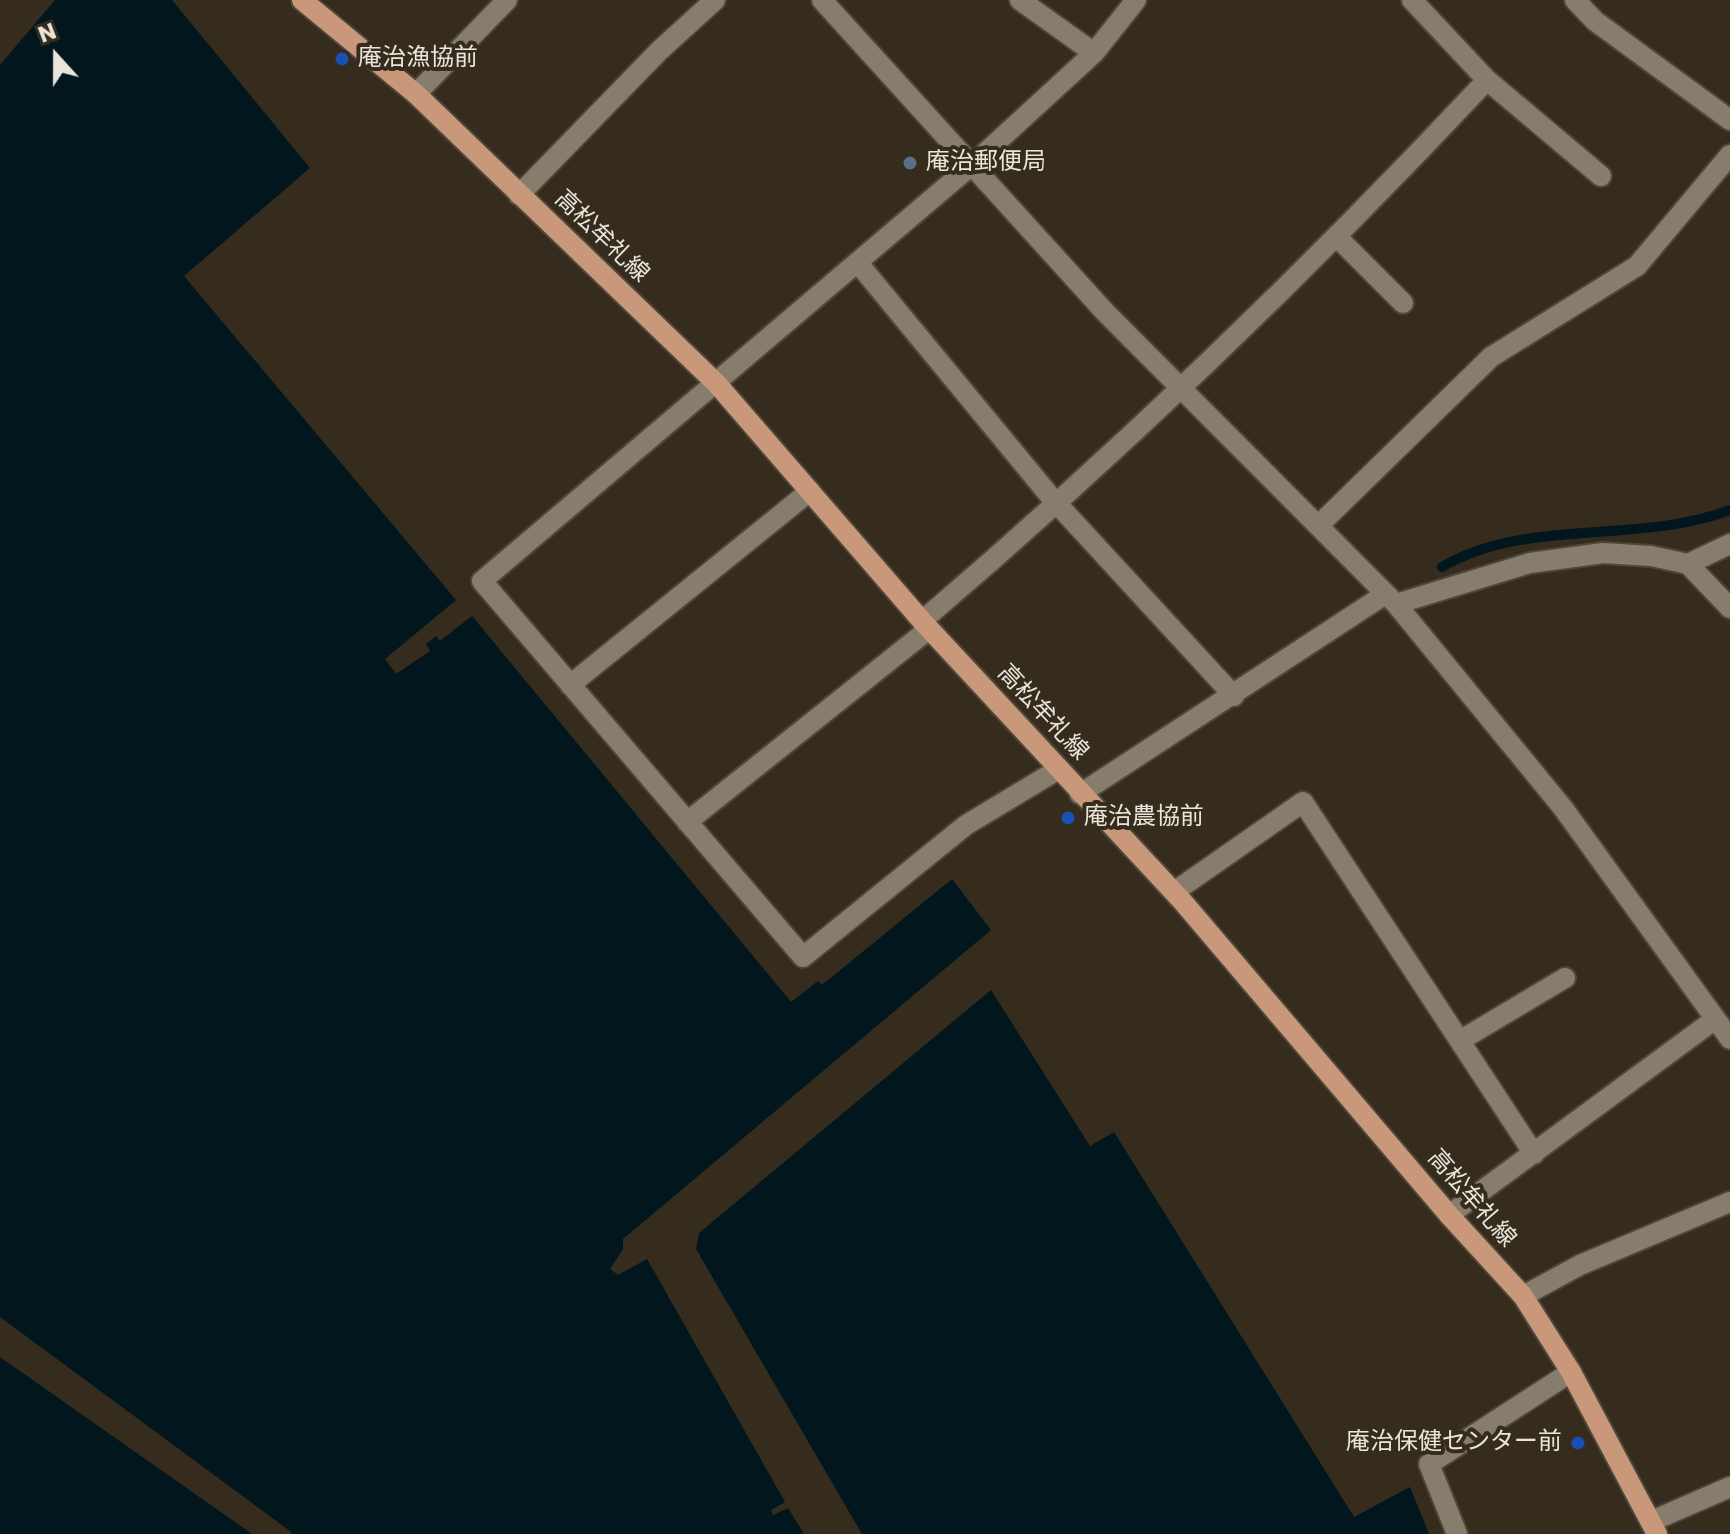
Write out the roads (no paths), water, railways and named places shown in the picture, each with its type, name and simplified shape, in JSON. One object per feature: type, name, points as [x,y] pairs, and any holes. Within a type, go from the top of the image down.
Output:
[{"type":"main road","name":"高松牟礼線","points":[[302,0],[416,94],[717,384],[926,625],[1174,892],[1449,1215],[1523,1296],[1571,1372],[1654,1527]]},
{"type":"street","points":[[416,94],[507,0]]},
{"type":"street","points":[[519,195],[659,51],[715,0]]},
{"type":"street","points":[[822,0],[1105,312],[1358,563],[1563,808],[1730,1039]]},
{"type":"street","points":[[1020,0],[1094,53]]},
{"type":"street","points":[[1059,769],[966,825],[803,957],[482,581],[973,164],[1094,53],[1136,0]]},
{"type":"street","points":[[1412,0],[1487,80],[1601,176]]},
{"type":"street","points":[[1575,0],[1595,21],[1730,120]]},
{"type":"street","points":[[687,822],[926,625],[1058,505],[1337,237],[1487,80]]},
{"type":"street","points":[[1319,525],[1491,357],[1637,266],[1730,155]]},
{"type":"street","points":[[1337,237],[1403,303]]},
{"type":"street","points":[[858,263],[1058,505],[1234,696]]},
{"type":"street","points":[[570,685],[810,491]]},
{"type":"street","points":[[1688,564],[1730,544]]},
{"type":"street","points":[[1080,794],[1390,600],[1530,563],[1603,553],[1651,556],[1688,564],[1730,608]]},
{"type":"street","points":[[1174,892],[1303,802],[1534,1154]]},
{"type":"street","points":[[1461,1040],[1565,978]]},
{"type":"street","points":[[1449,1215],[1714,1020]]},
{"type":"street","points":[[1523,1296],[1580,1265],[1729,1205]]},
{"type":"street","points":[[1457,1534],[1429,1464],[1571,1372]]},
{"type":"street","points":[[1654,1527],[1730,1487]]},
{"type":"water","points":[[55,0],[172,0],[310,168],[184,276],[456,600],[385,659],[396,674],[430,651],[426,644],[436,636],[440,641],[472,616],[791,1002],[818,981],[822,985],[952,879],[991,930],[623,1239],[623,1249],[610,1269],[618,1275],[647,1259],[785,1502],[771,1510],[773,1515],[788,1508],[804,1534],[0,1534],[0,65]]},
{"type":"water","points":[[991,990],[1090,1146],[1114,1132],[1354,1517],[1410,1487],[1429,1534],[862,1534],[696,1249],[699,1233]]},
{"type":"waterway","points":[[1442,567],[1475,552],[1510,542],[1658,527],[1730,510]]},
{"type":"place","name":"庵治漁協前","points":[[342,59]]},
{"type":"place","name":"庵治郵便局","points":[[910,163]]},
{"type":"place","name":"庵治農協前","points":[[1068,818]]},
{"type":"place","name":"庵治保健センター前","points":[[1578,1443]]}]
